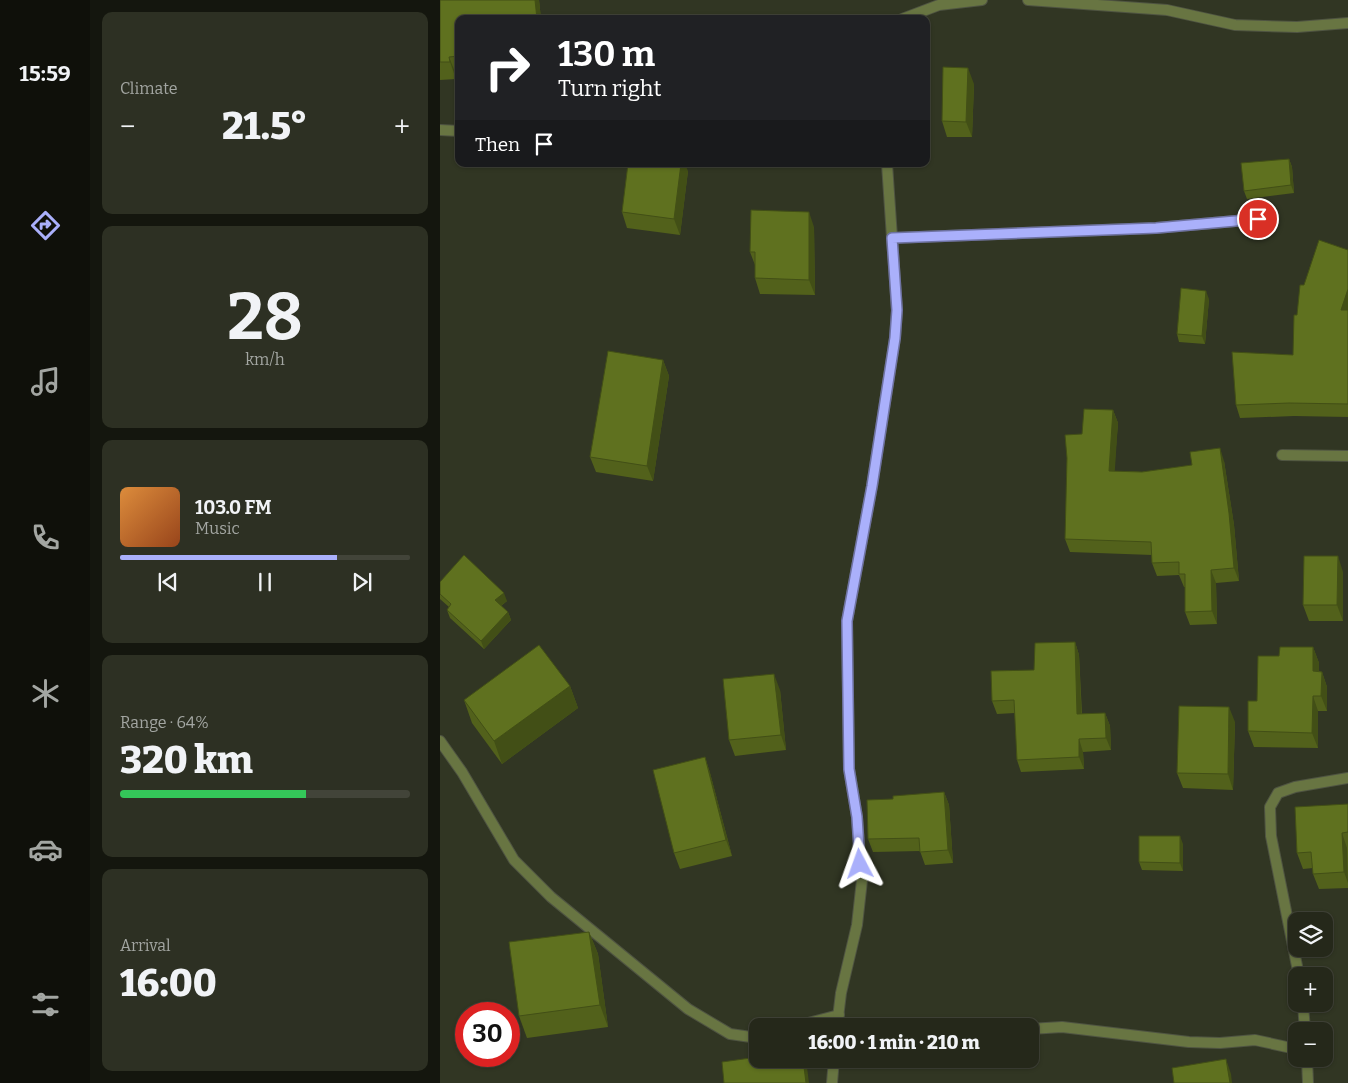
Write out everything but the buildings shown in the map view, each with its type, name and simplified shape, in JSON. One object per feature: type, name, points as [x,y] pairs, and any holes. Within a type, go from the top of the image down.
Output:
[{"type":"street","points":[[913,15],[939,5],[982,0]]},
{"type":"street","points":[[1028,0],[1168,10],[1235,25],[1297,27],[1348,23]]},
{"type":"street","points":[[440,130],[455,131]]},
{"type":"street","points":[[838,1018],[857,925],[862,880],[857,817],[849,769],[847,621],[872,486],[895,338],[897,310],[887,167]]},
{"type":"street","points":[[892,238],[1156,228],[1258,219]]},
{"type":"street","points":[[1282,455],[1348,456]]},
{"type":"street","points":[[440,741],[462,772],[514,860],[551,897],[688,1009],[730,1034],[749,1037]]},
{"type":"street","points":[[1297,967],[1271,836],[1270,808],[1278,794],[1295,787],[1348,778]]},
{"type":"street","points":[[828,1018],[839,1015]]},
{"type":"street","points":[[1039,1028],[1062,1027],[1098,1030],[1189,1042],[1220,1043],[1256,1040],[1288,1047]]},
{"type":"street","points":[[1307,1067],[1308,1083]]},
{"type":"street","points":[[832,1083],[833,1068]]},
{"type":"route","points":[[860,864],[857,817],[849,769],[847,621],[872,486],[895,338],[897,310],[892,238],[1156,228],[1258,219]]}]
